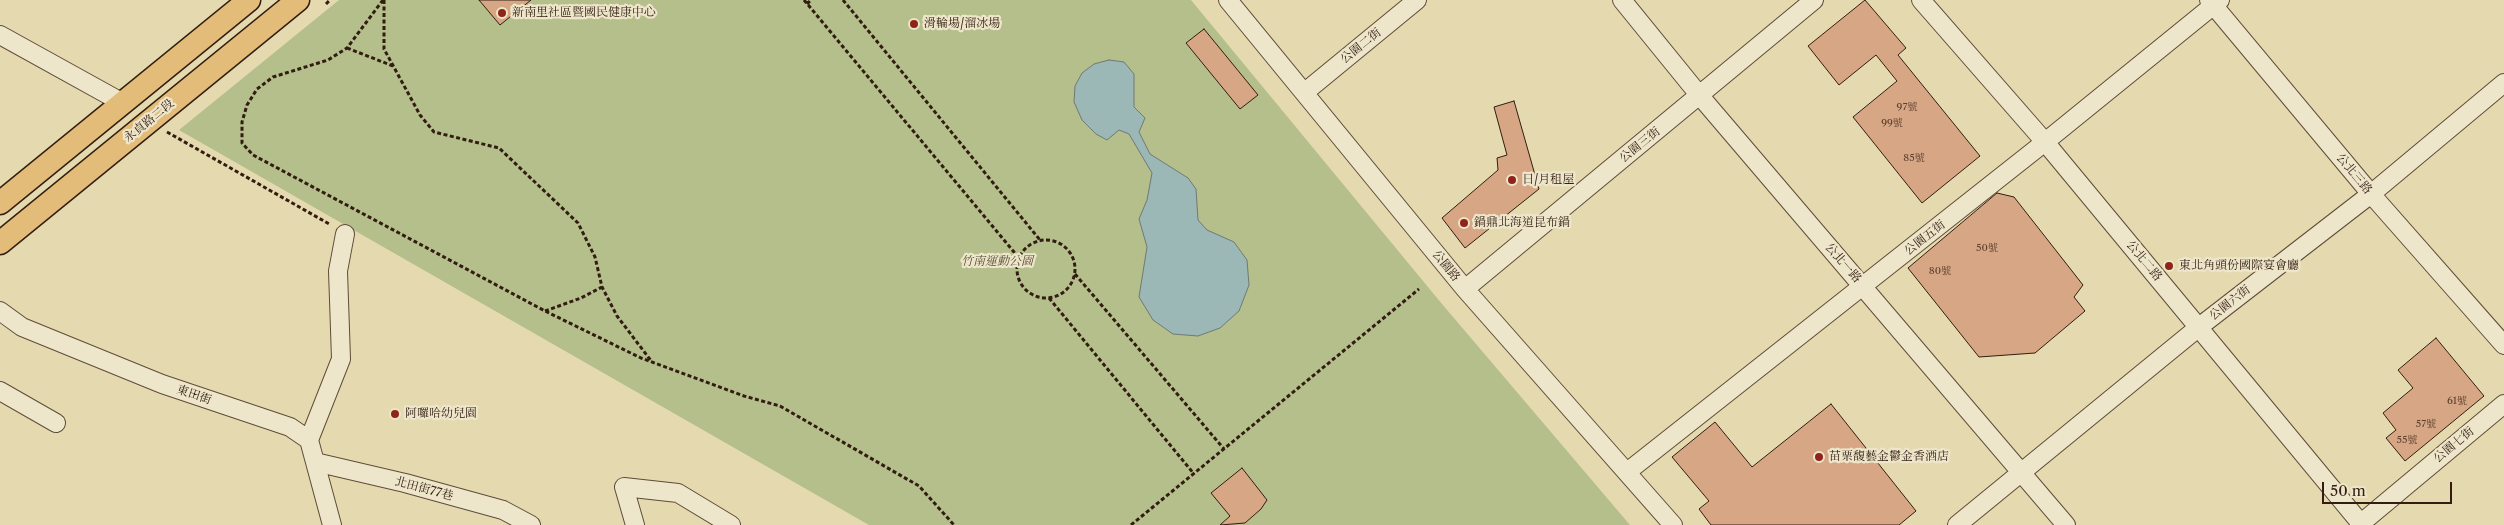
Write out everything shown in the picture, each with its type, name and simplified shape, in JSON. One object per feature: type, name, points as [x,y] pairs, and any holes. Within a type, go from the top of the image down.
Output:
[{"type":"main road","points":[[0,203],[249,0]]},
{"type":"main road","name":"永貞路二段","points":[[0,242],[293,2]]},
{"type":"main road","points":[[123,103],[142,127]]},
{"type":"street","name":"公園路","points":[[1228,0],[1464,289],[1673,525]]},
{"type":"street","name":"公園二街","points":[[1305,92],[1417,0]]},
{"type":"street","name":"公北一路","points":[[1622,0],[1700,96],[2066,525]]},
{"type":"street","name":"公園三街","points":[[1464,289],[1814,0]]},
{"type":"street","name":"公北二路","points":[[1921,0],[2045,142],[2360,524]]},
{"type":"street","name":"公園五街","points":[[1626,472],[2045,142],[2214,2]]},
{"type":"street","name":"公北三路","points":[[2214,2],[2371,194],[2504,345]]},
{"type":"street","points":[[0,35],[123,103]]},
{"type":"street","name":"公園六街","points":[[1956,525],[2199,327],[2371,194],[2504,83]]},
{"type":"street","points":[[332,525],[309,440],[341,359],[338,271],[345,234]]},
{"type":"street","name":"東田街","points":[[0,311],[22,326],[162,384],[290,428],[309,440]]},
{"type":"street","points":[[0,391],[56,422]]},
{"type":"street","name":"公園七街","points":[[2360,524],[2504,404]]},
{"type":"street","name":"北田街77巷","points":[[315,462],[503,510],[531,525]]},
{"type":"street","points":[[635,525],[624,487],[678,493],[731,525]]},
{"type":"path","points":[[326,4],[330,0]]},
{"type":"path","points":[[383,0],[347,48],[328,60],[273,77],[257,89],[247,105],[242,122],[242,143],[253,155],[545,311],[652,362],[744,396],[780,406],[919,486],[954,525]]},
{"type":"path","points":[[383,0],[384,49],[420,115],[434,132],[499,148],[578,222],[595,257],[602,288],[617,316],[652,362]]},
{"type":"path","points":[[804,0],[1019,258]]},
{"type":"path","points":[[807,4],[811,0]]},
{"type":"path","points":[[843,0],[1040,240]]},
{"type":"path","points":[[347,48],[393,66]]},
{"type":"path","points":[[142,127],[162,129],[345,234]]},
{"type":"path","points":[[1049,298],[1066,290],[1075,274],[1075,264],[1066,248],[1050,240],[1040,240],[1031,244],[1019,258],[1017,268],[1023,286],[1030,293],[1049,298],[1194,474]]},
{"type":"path","points":[[1075,274],[1224,449]]},
{"type":"path","points":[[545,311],[582,298],[602,288]]},
{"type":"path","points":[[1131,525],[1419,289]]},
{"type":"green space","name":"竹南運動公園","points":[[339,0],[1191,0],[1442,304],[1630,525],[869,525],[179,130]]},
{"type":"water","points":[[1109,60],[1124,62],[1134,74],[1134,107],[1145,118],[1139,132],[1150,154],[1188,178],[1196,189],[1198,220],[1207,230],[1234,242],[1247,260],[1249,285],[1239,311],[1220,328],[1198,336],[1173,334],[1153,320],[1139,297],[1147,247],[1139,219],[1147,200],[1152,173],[1129,134],[1119,130],[1107,140],[1096,134],[1082,120],[1074,102],[1075,86],[1082,73],[1094,64]]},
{"type":"building","name":"新南里社區暨國民健康中心","points":[[479,0],[531,0],[500,25]]},
{"type":"building","points":[[1865,0],[1906,48],[1898,55],[1980,156],[1922,203],[1853,117],[1897,81],[1876,55],[1839,85],[1808,46]]},
{"type":"building","points":[[1204,29],[1258,95],[1240,109],[1186,43]]},
{"type":"building","name":"日/月租屋","points":[[1514,101],[1539,189],[1465,248],[1442,218],[1498,170],[1497,158],[1507,155],[1494,107]]},
{"type":"building","points":[[1997,193],[2014,197],[2083,285],[2074,297],[2085,311],[2035,353],[1979,357],[1908,268]]},
{"type":"building","points":[[2436,338],[2484,396],[2405,461],[2386,438],[2396,430],[2383,413],[2413,388],[2398,370]]},
{"type":"building","name":"苗栗馥藝金鬱金香酒店","points":[[1831,404],[1916,511],[1899,525],[1711,525],[1699,509],[1709,501],[1672,457],[1715,422],[1752,467]]},
{"type":"building","points":[[1242,468],[1267,500],[1261,509],[1245,523],[1220,525],[1230,516],[1211,493]]},
{"type":"place","name":"新南里社區暨國民健康中心","points":[[502,13]]},
{"type":"place","name":"滑輪場/溜冰場","points":[[914,24]]},
{"type":"place","name":"日/月租屋","points":[[1512,180]]},
{"type":"place","name":"鍋鼎北海道昆布鍋","points":[[1464,223]]},
{"type":"place","name":"東北角頭份國際宴會廳","points":[[2169,266]]},
{"type":"place","name":"阿囉哈幼兒園","points":[[395,414]]},
{"type":"place","name":"苗栗馥藝金鬱金香酒店","points":[[1819,457]]}]
